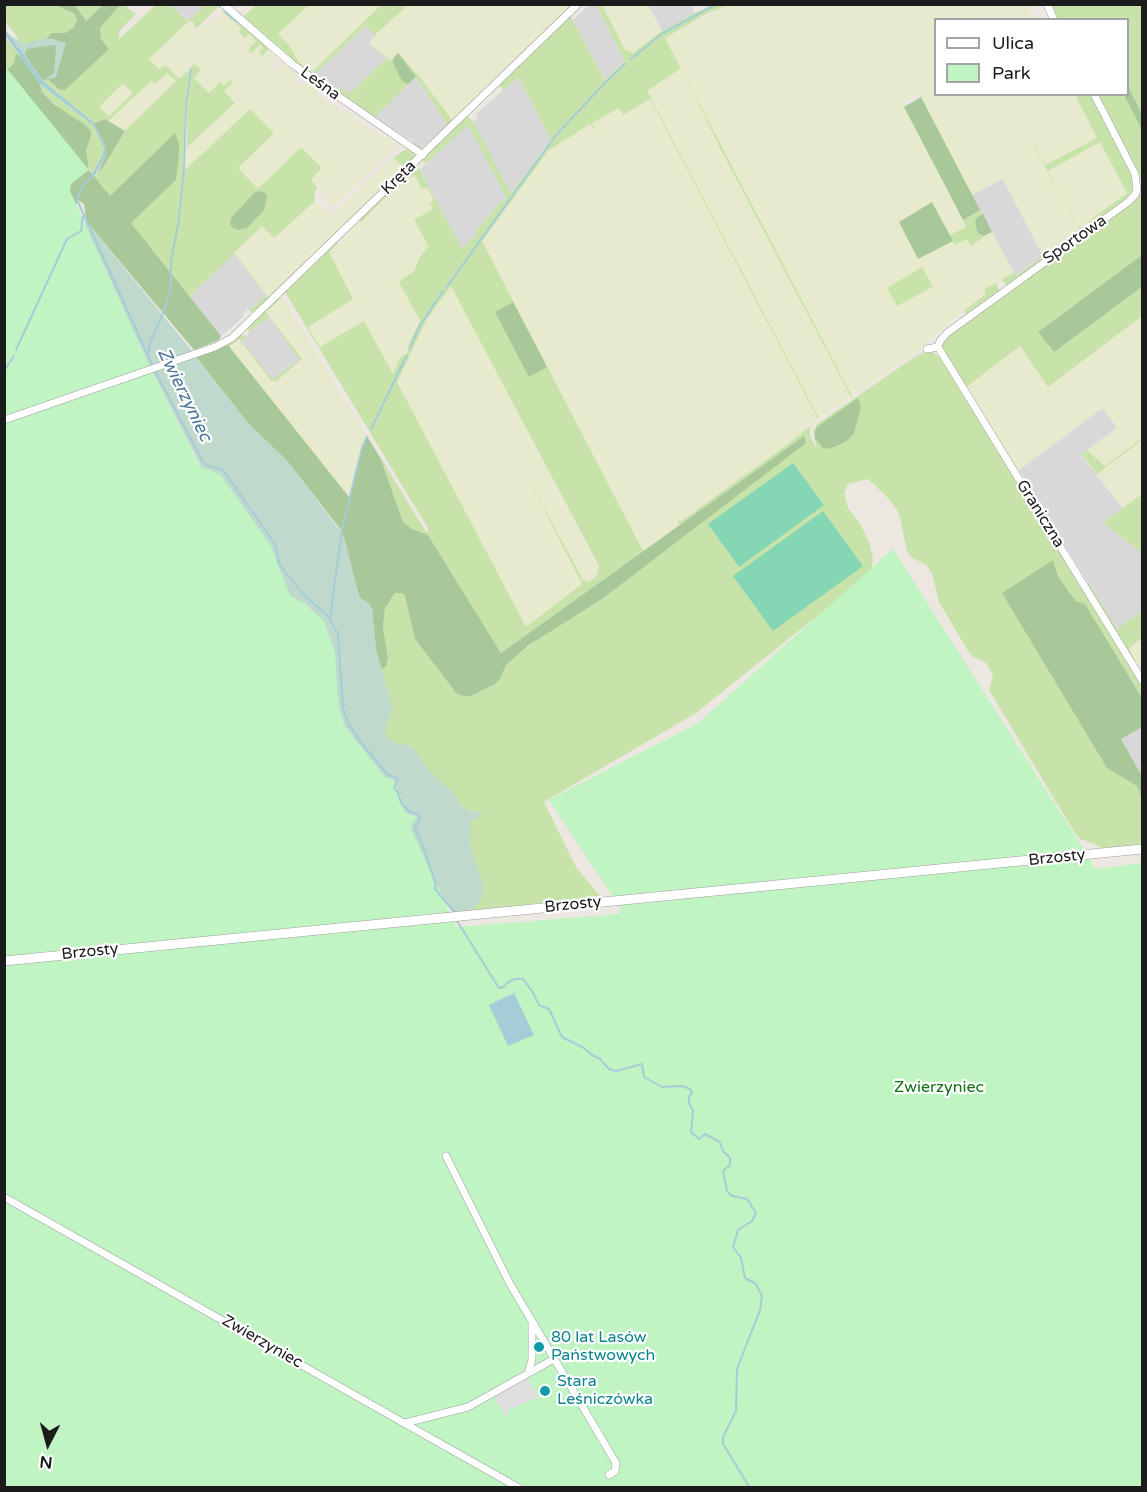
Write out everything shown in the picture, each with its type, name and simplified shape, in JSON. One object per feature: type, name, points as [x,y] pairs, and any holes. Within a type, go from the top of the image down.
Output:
[{"type":"street","name":"Leśna","points":[[223,4],[292,64],[423,155]]},
{"type":"street","name":"Kręta","points":[[4,420],[215,347],[232,338],[578,4]]},
{"type":"street","points":[[1047,4],[1053,18]]},
{"type":"street","name":"Sportowa","points":[[938,347],[947,333],[1135,195],[1137,190],[1135,174],[1095,96]]},
{"type":"street","points":[[927,349],[938,347]]},
{"type":"street","name":"Graniczna","points":[[938,347],[1143,680]]},
{"type":"street","name":"Brzosty","points":[[4,961],[1143,849]]},
{"type":"street","points":[[446,1156],[532,1323],[616,1464],[615,1471],[609,1475]]},
{"type":"street","name":"Zwierzyniec","points":[[4,1197],[519,1488]]},
{"type":"street","points":[[528,1373],[532,1360],[532,1323]]},
{"type":"street","points":[[405,1423],[468,1407],[554,1359]]},
{"type":"shaded area","points":[[170,5],[205,5],[189,21]]},
{"type":"shaded area","points":[[589,5],[596,5],[625,61],[605,80],[573,20]]},
{"type":"shaded area","points":[[648,5],[691,5],[696,15],[663,33]]},
{"type":"shaded area","points":[[366,26],[376,36],[369,43],[386,59],[349,94],[343,89],[338,90],[315,74]]},
{"type":"shaded area","points":[[416,77],[447,124],[422,148],[413,143],[413,140],[406,138],[374,117]]},
{"type":"shaded area","points":[[518,77],[551,140],[511,194],[472,122],[478,117],[476,114]]},
{"type":"shaded area","points":[[468,124],[506,197],[476,230],[478,234],[462,250],[420,169]]},
{"type":"shaded area","points":[[1003,179],[1041,252],[1039,259],[1015,276],[972,195]]},
{"type":"shaded area","points":[[234,253],[266,295],[221,336],[189,297]]},
{"type":"shaded area","points":[[269,316],[300,360],[273,379],[240,341]]},
{"type":"shaded area","points":[[1102,408],[1118,428],[1081,455],[1123,509],[1104,524],[1142,553],[1142,611],[1117,630],[1019,470]]},
{"type":"shaded area","points":[[1142,727],[1142,776],[1121,739]]},
{"type":"shaded area","points":[[527,1377],[539,1397],[508,1410],[508,1419],[494,1398]]},
{"type":"green space","points":[[6,5],[55,5],[75,14],[77,21],[73,28],[46,39],[24,54],[25,56],[18,48],[18,38],[5,21]]},
{"type":"green space","points":[[55,5],[75,5],[86,21],[103,5],[120,5],[100,28],[101,39],[109,49],[65,90],[59,89],[48,80],[43,81],[24,54],[32,41],[46,39],[52,33],[65,33],[73,28],[77,21],[75,14]]},
{"type":"green space","points":[[75,5],[103,5],[86,21]]},
{"type":"green space","points":[[120,5],[124,5],[136,14],[119,31],[119,39],[156,5],[170,5],[188,21],[205,5],[220,5],[196,29],[193,22],[189,21],[149,59],[159,69],[166,65],[179,79],[190,69],[185,104],[183,173],[178,225],[185,170],[250,109],[274,133],[238,168],[258,189],[301,147],[322,168],[311,179],[317,188],[314,195],[315,201],[274,238],[262,226],[234,253],[268,297],[404,167],[393,158],[406,149],[414,152],[414,159],[254,314],[248,309],[251,309],[266,295],[234,254],[189,297],[131,223],[176,180],[179,143],[175,134],[110,197],[94,177],[104,166],[125,131],[176,81],[167,73],[155,84],[151,81],[108,121],[105,119],[94,123],[43,81],[48,80],[56,87],[109,49],[101,39],[100,28]],"holes":[[[123,83],[133,93],[109,116],[99,107]]]},
{"type":"green space","points":[[256,5],[309,5],[278,34],[290,46],[299,63],[312,72],[381,5],[408,5],[375,35],[366,26],[315,74],[318,77],[315,78],[236,13],[239,11],[244,16]]},
{"type":"green space","points":[[309,5],[381,5],[312,72],[299,63],[290,46],[278,34]]},
{"type":"green space","points":[[571,5],[451,120],[418,75],[399,54],[390,61],[369,42],[407,6]]},
{"type":"green space","points":[[571,5],[575,5],[424,150],[419,149],[413,143],[423,148],[447,124],[416,77],[375,117],[405,139],[323,84],[323,81],[327,82],[337,90],[343,89],[349,94],[386,59],[369,42],[390,61],[398,53],[452,120]]},
{"type":"green space","points":[[596,5],[602,5],[625,50],[633,53],[662,31],[695,13],[712,5],[728,5],[706,14],[665,38],[681,68],[647,91],[819,418],[650,99],[623,115],[619,108],[592,123],[596,132],[590,124],[548,151],[482,241],[643,551],[501,653],[428,535],[411,529],[403,522],[381,458],[426,532],[429,530],[285,292],[336,242],[338,243],[329,252],[353,299],[308,327],[320,347],[364,321],[393,374],[401,356],[407,354],[409,343],[420,321],[399,282],[414,271],[421,255],[429,247],[414,220],[433,209],[430,203],[434,200],[427,187],[422,189],[415,175],[396,187],[361,222],[359,220],[417,164],[462,249],[506,197],[468,125],[426,163],[422,160],[466,116],[473,121],[511,194],[551,140],[518,77],[503,90],[499,85],[570,15],[605,80],[625,61]],"holes":[[[451,286],[599,566],[596,577],[588,582],[583,580],[530,481],[582,584],[526,627],[397,382],[427,319]]]},
{"type":"green space","points":[[602,5],[648,5],[661,32],[638,51],[629,52],[625,50]]},
{"type":"green space","points":[[728,5],[739,5],[778,79],[741,5],[782,5],[799,35],[784,5],[959,5],[966,18],[934,18],[934,96],[1007,96],[1048,174],[1048,171],[1100,142],[1127,193],[1043,256],[1003,179],[972,195],[919,94],[903,102],[898,93],[966,227],[950,235],[932,202],[899,221],[918,259],[953,241],[955,245],[967,239],[972,246],[992,232],[1014,273],[996,283],[998,286],[951,321],[919,350],[852,396],[695,96],[851,397],[819,418],[733,255],[818,419],[788,444],[678,521],[680,525],[643,551],[482,241],[548,151],[590,124],[596,133],[591,123],[620,108],[624,115],[650,99],[710,209],[647,91],[665,38]],"holes":[[[933,287],[897,306],[888,289]]]},
{"type":"green space","points":[[960,5],[1027,5],[1034,18],[967,18]]},
{"type":"green space","points":[[1050,5],[1142,5],[1142,185],[1139,174],[1098,96],[1129,96],[1129,18],[1057,18]]},
{"type":"green space","points":[[225,10],[270,48],[262,56],[259,52],[263,48],[260,45],[251,53],[248,50],[256,41],[249,34],[245,38],[239,32],[241,28],[223,12]]},
{"type":"green space","points":[[223,12],[241,29],[239,32],[244,37],[248,34],[256,41],[248,50],[251,53],[260,44],[264,48],[259,52],[263,57],[269,52],[277,59],[271,65],[275,70],[282,63],[298,76],[297,82],[302,86],[306,81],[319,90],[316,93],[341,113],[346,111],[355,119],[353,121],[356,124],[358,121],[381,139],[386,135],[399,144],[333,207],[311,179],[322,168],[302,147],[258,189],[238,168],[250,109],[185,170],[187,147],[235,103],[224,91],[224,86],[209,93],[194,78],[195,64],[179,79],[166,65],[159,69],[149,59],[189,21],[196,28],[190,34],[192,37],[208,22],[211,24]]},
{"type":"green space","points":[[4,35],[20,56],[16,55],[14,63],[5,72],[6,57]]},
{"type":"green space","points":[[9,35],[25,44],[40,39],[53,39],[66,43],[56,77],[43,81],[54,73],[56,46],[26,49],[25,56]]},
{"type":"green space","points":[[398,53],[416,77],[408,84],[402,81],[393,63]]},
{"type":"green space","points":[[16,54],[20,56],[40,84],[42,92],[55,105],[91,131],[86,151],[89,170],[110,196],[175,133],[179,143],[176,180],[131,223],[221,336],[219,340],[194,350],[86,221],[84,204],[78,200],[75,207],[4,73],[14,63]]},
{"type":"green space","points":[[195,64],[201,70],[194,78],[209,93],[220,82],[224,86],[230,80],[233,82],[224,91],[235,103],[187,147],[187,104],[192,66]]},
{"type":"green space","points":[[4,65],[89,170],[71,184],[70,191],[151,369],[200,467],[220,474],[271,546],[290,596],[304,603],[324,621],[335,653],[338,701],[344,725],[385,777],[393,779],[405,813],[417,817],[411,829],[456,927],[619,914],[621,909],[549,800],[698,723],[893,549],[1096,869],[1142,863],[1142,1487],[5,1487]]},
{"type":"green space","points":[[167,72],[177,81],[125,131],[108,121],[151,81]]},
{"type":"green space","points":[[686,78],[851,397],[721,150]]},
{"type":"green space","points":[[123,83],[133,92],[109,116],[98,107]]},
{"type":"green space","points":[[40,84],[93,125],[104,148],[92,174],[86,160],[86,151],[91,137],[42,92]]},
{"type":"green space","points":[[1129,88],[1142,114],[1142,130],[1125,96],[1129,96]]},
{"type":"green space","points":[[1007,96],[1045,165],[1097,138],[1076,96],[1092,96],[1132,173],[1134,186],[1129,197],[1090,225],[1086,223],[1127,193],[1100,142],[1048,171],[1078,228],[1082,226],[1081,231],[1007,285],[1001,280],[1014,273],[1016,276],[1039,259],[1041,252],[1044,256],[1079,230]]},
{"type":"green space","points":[[1009,96],[1076,96],[1097,138],[1045,166]]},
{"type":"green space","points":[[921,97],[980,210],[963,220],[904,107]]},
{"type":"green space","points":[[105,119],[125,131],[97,174],[106,155],[106,148],[94,123]]},
{"type":"green space","points":[[393,158],[404,167],[268,297],[234,253],[263,225],[274,238],[315,201],[325,212],[330,214],[336,212]]},
{"type":"green space","points":[[415,175],[427,187],[434,201],[429,247],[421,255],[414,271],[399,282],[420,321],[409,343],[407,355],[401,356],[369,427],[289,297],[290,289],[338,243],[341,245],[344,242],[343,238],[397,186]]},
{"type":"green space","points":[[264,192],[267,196],[264,210],[247,228],[239,230],[233,228],[230,224],[231,218],[254,193]]},
{"type":"green space","points":[[1142,193],[1142,255],[1038,332],[1054,352],[1142,287],[1142,316],[1048,387],[1020,346],[965,388],[942,351],[947,336]]},
{"type":"green space","points":[[932,202],[953,241],[918,259],[899,222]]},
{"type":"green space","points":[[980,210],[983,214],[976,218],[984,236],[987,235],[971,246],[967,239],[955,245],[950,235],[966,227],[963,220]]},
{"type":"green space","points":[[983,214],[992,232],[984,236],[978,233],[975,224],[976,218]]},
{"type":"green space","points":[[86,221],[192,351],[140,370],[78,240]]},
{"type":"green space","points":[[1142,255],[1142,287],[1054,352],[1038,332]]},
{"type":"green space","points":[[922,267],[933,287],[897,306],[887,288]]},
{"type":"green space","points":[[996,283],[1000,291],[966,314],[964,311],[986,294],[984,289]]},
{"type":"green space","points":[[451,285],[599,569],[596,577],[588,582],[584,581],[553,526],[582,584],[498,647],[451,572],[397,382],[425,322]]},
{"type":"green space","points":[[280,298],[283,299],[367,436],[362,446],[349,497],[229,347],[239,339],[271,381],[277,381],[302,361],[266,312]]},
{"type":"green space","points":[[281,298],[266,312],[302,359],[277,381],[271,381],[239,339],[229,347],[226,345],[197,358],[248,423],[288,462],[344,536],[360,598],[372,609],[376,650],[388,658],[383,627],[385,608],[395,593],[402,593],[405,596],[415,639],[456,693],[471,696],[495,684],[511,660],[546,633],[602,599],[803,437],[680,525],[677,520],[681,521],[813,424],[810,436],[817,450],[813,431],[817,424],[913,358],[927,351],[933,352],[940,358],[1142,686],[1142,698],[1085,604],[1076,601],[1059,578],[1130,781],[1141,793],[1142,846],[1102,849],[1076,835],[989,690],[993,676],[986,663],[973,657],[968,651],[939,602],[932,573],[926,565],[911,557],[907,551],[897,510],[868,479],[848,484],[844,493],[848,508],[861,525],[870,544],[873,560],[871,570],[866,577],[696,713],[544,802],[576,867],[600,896],[455,913],[439,897],[202,468],[153,373],[240,334],[246,336],[241,341],[273,379],[299,360],[269,316],[249,333],[248,327],[277,299]]},
{"type":"green space","points":[[513,302],[547,367],[529,377],[495,312]]},
{"type":"green space","points":[[1142,316],[1142,438],[1105,466],[1087,450],[1117,428],[1103,408],[1019,470],[966,386],[1020,346],[1049,387]]},
{"type":"green space","points":[[228,345],[349,497],[362,446],[367,436],[381,459],[403,522],[412,529],[428,535],[501,653],[804,436],[806,443],[602,599],[529,645],[506,665],[500,679],[495,684],[471,696],[464,696],[456,693],[415,639],[405,596],[402,593],[395,593],[385,608],[383,627],[388,658],[386,666],[382,669],[376,650],[372,609],[360,598],[341,530],[288,462],[248,423],[196,357]]},
{"type":"green space","points":[[196,357],[248,423],[288,462],[344,536],[360,598],[372,609],[376,650],[393,709],[385,729],[388,739],[412,746],[430,772],[453,792],[461,806],[469,811],[482,814],[471,822],[470,845],[484,886],[483,895],[470,911],[455,913],[439,897],[371,781],[153,373]]},
{"type":"green space","points":[[858,398],[861,407],[854,433],[839,445],[828,449],[823,448],[815,439],[817,427]]},
{"type":"green space","points":[[1142,438],[1097,474],[1081,454],[1087,450],[1105,466]]},
{"type":"green space","points":[[1142,440],[1142,494],[1123,509],[1097,474]]},
{"type":"green space","points":[[793,463],[824,505],[739,567],[708,524]]},
{"type":"green space","points":[[1142,494],[1142,553],[1103,523]]},
{"type":"green space","points":[[823,511],[863,566],[773,631],[733,576]]},
{"type":"green space","points":[[1053,560],[1058,576],[1076,601],[1085,604],[1142,698],[1142,727],[1121,739],[1142,776],[1142,798],[1137,786],[1107,768],[1002,593]]},
{"type":"green space","points":[[1089,583],[1117,629],[1142,611],[1142,638],[1129,648],[1135,660],[1087,585]]},
{"type":"green space","points":[[1142,638],[1142,667],[1140,668],[1128,648]]},
{"type":"water","points":[[5,29],[43,81],[94,123],[106,148],[106,155],[94,177],[92,174],[104,148],[93,125],[40,84],[5,35]]},
{"type":"water","points":[[514,993],[534,1035],[508,1046],[489,1005]]},
{"type":"waterway","points":[[631,59],[663,33],[717,4]]},
{"type":"waterway","points":[[224,11],[237,22]]},
{"type":"waterway","points":[[446,288],[556,135],[625,64]]},
{"type":"waterway","points":[[148,354],[171,287],[171,261],[184,171],[186,104],[191,69]]},
{"type":"waterway","name":"Zwierzyniec","points":[[93,175],[81,188],[77,200],[155,371],[204,464],[223,470],[275,544],[279,564],[302,593],[328,616],[338,634],[343,708],[348,723],[387,774],[398,779],[394,788],[401,803],[420,818],[415,829],[436,885],[435,889],[455,913]]},
{"type":"waterway","points":[[16,350],[67,239],[81,231],[83,216]]},
{"type":"waterway","points":[[409,349],[421,324],[443,291]]},
{"type":"waterway","points":[[371,429],[407,355]]},
{"type":"waterway","points":[[4,371],[14,356]]},
{"type":"waterway","points":[[330,618],[342,530],[362,448],[367,437]]},
{"type":"waterway","name":"Zwierzyniec","points":[[457,921],[499,988],[515,979],[523,979],[539,1005],[549,1009],[562,1037],[584,1048],[600,1059],[609,1069],[616,1071],[642,1064],[644,1077],[662,1087],[682,1086],[690,1089],[692,1092],[689,1103],[693,1111],[691,1132],[699,1139],[705,1134],[720,1142],[723,1151],[730,1158],[730,1165],[723,1171],[727,1191],[732,1196],[747,1199],[756,1213],[752,1221],[738,1230],[733,1247],[741,1258],[745,1278],[756,1284],[762,1296],[760,1310],[737,1369],[736,1411],[723,1437],[723,1444],[750,1488]]},
{"type":"place","name":"80 lat Lasów Państwowych","points":[[539,1347]]},
{"type":"place","name":"Stara Leśniczówka","points":[[545,1391]]}]
